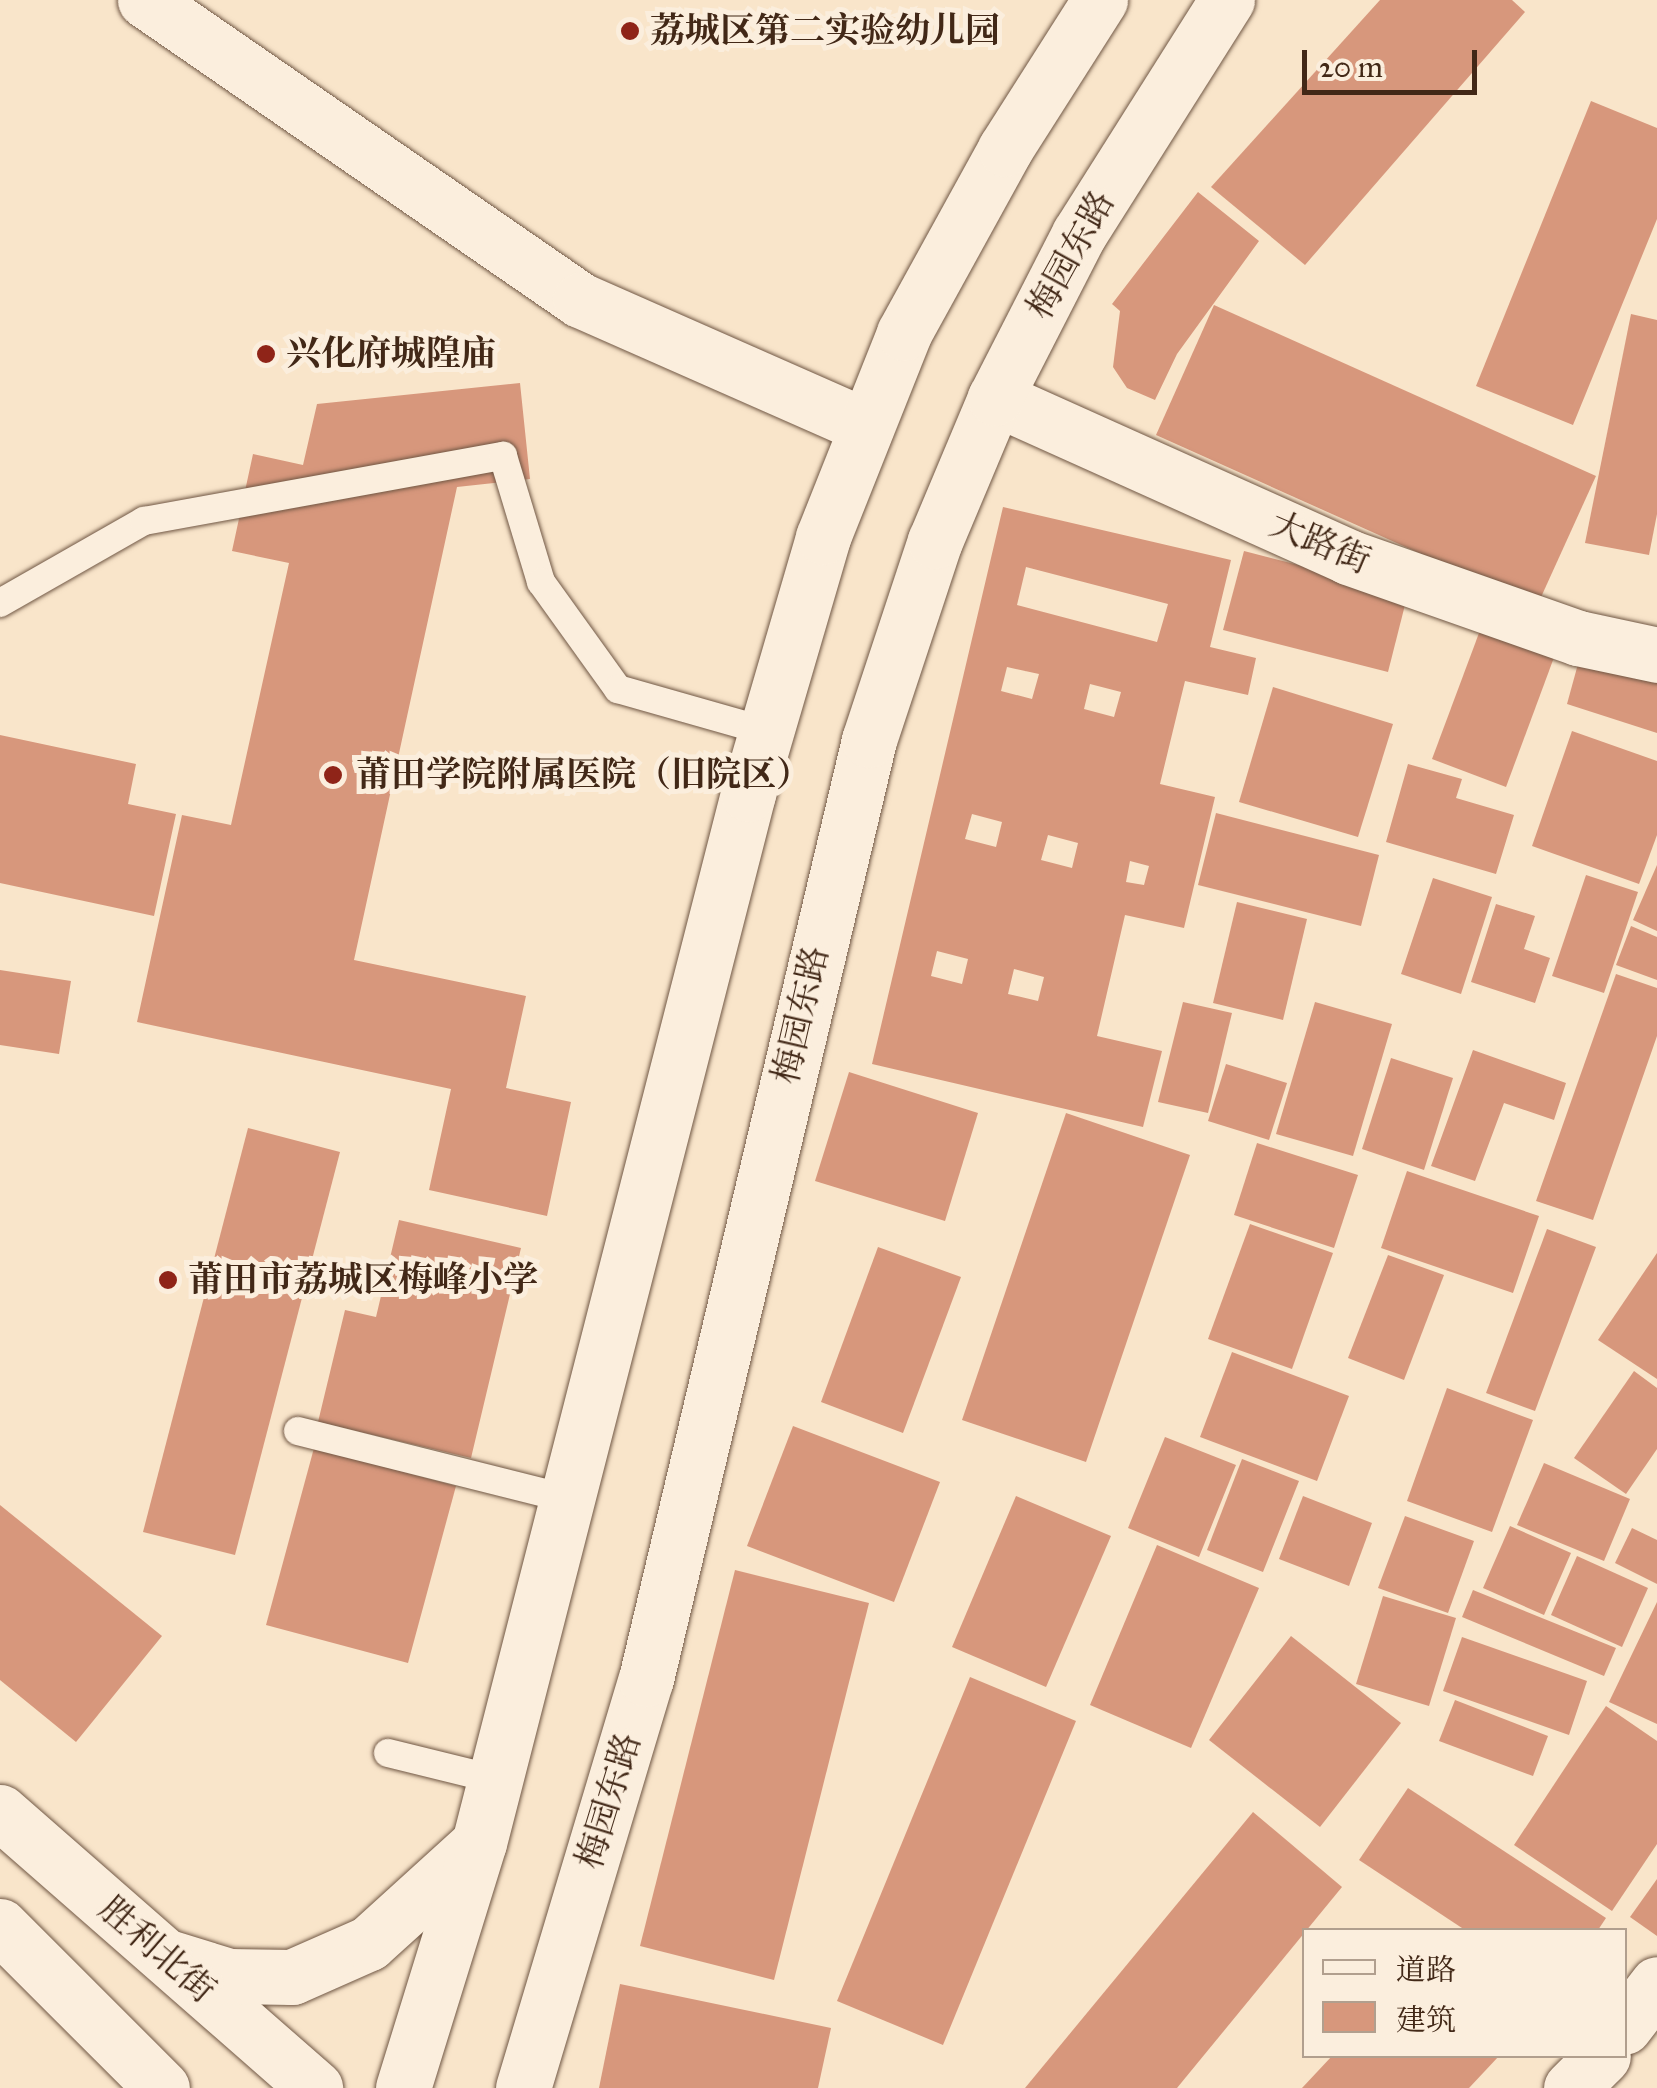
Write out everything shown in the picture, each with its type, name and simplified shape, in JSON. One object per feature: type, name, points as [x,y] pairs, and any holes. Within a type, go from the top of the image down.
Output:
[{"type":"main road","points":[[144,0],[580,300],[864,425]]},
{"type":"main road","points":[[403,2088],[479,1842],[765,731],[864,425],[904,334],[1005,149],[1100,0]]},
{"type":"main road","name":"梅园东路","points":[[523,2088],[646,1679],[869,740],[935,541],[996,398],[1078,234],[1227,0]]},
{"type":"main road","name":"大路街","points":[[996,398],[1348,557],[1578,638],[1657,655]]},
{"type":"main road","name":"胜利北街","points":[[0,1812],[315,2088]]},
{"type":"main road","points":[[162,1956],[229,1976],[292,1977],[369,1944],[479,1842]]},
{"type":"main road","points":[[0,1926],[162,2088]]},
{"type":"main road","points":[[1627,2023],[1657,1984]]},
{"type":"main road","points":[[1571,2088],[1601,2058]]},
{"type":"lane","points":[[0,603],[144,521],[503,456],[541,582],[618,689],[765,731]]},
{"type":"lane","points":[[298,1431],[569,1499]]},
{"type":"lane","points":[[388,1752],[494,1779]]},
{"type":"building","points":[[1380,0],[1512,0],[1525,12],[1305,265],[1211,187]]},
{"type":"building","points":[[1591,101],[1657,128],[1657,219],[1573,425],[1476,386]]},
{"type":"building","points":[[1198,192],[1259,241],[1177,354],[1155,400],[1127,388],[1113,367],[1120,311],[1112,304]]},
{"type":"building","points":[[1214,305],[1596,476],[1537,606],[1156,435]]},
{"type":"building","points":[[1631,314],[1657,320],[1657,514],[1649,555],[1585,543]]},
{"type":"building","points":[[520,383],[530,479],[457,487],[354,960],[526,996],[506,1088],[571,1102],[547,1216],[429,1190],[451,1089],[137,1022],[182,815],[231,825],[289,563],[232,551],[253,454],[303,465],[317,404]]},
{"type":"building","points":[[1003,507],[1231,560],[1210,647],[1256,658],[1248,695],[1185,681],[1160,784],[1215,797],[1184,928],[1125,915],[1097,1036],[1162,1051],[1143,1127],[872,1064]],"holes":[[[1026,567],[1168,604],[1157,642],[1017,605]],[[1007,667],[1039,674],[1032,699],[1001,691]],[[1090,684],[1121,692],[1114,717],[1084,709]],[[972,814],[1002,822],[996,847],[965,839]],[[1048,835],[1078,843],[1072,868],[1041,860]],[[1130,861],[1149,866],[1144,885],[1126,882]],[[937,951],[968,959],[962,984],[931,976]],[[1014,969],[1044,977],[1038,1001],[1008,994]]]},
{"type":"building","points":[[1244,551],[1408,593],[1388,672],[1223,630]]},
{"type":"building","points":[[1482,625],[1556,652],[1506,787],[1432,759]]},
{"type":"building","points":[[1581,653],[1657,678],[1657,733],[1567,704]]},
{"type":"building","points":[[1273,687],[1393,724],[1358,837],[1239,802]]},
{"type":"building","points":[[1572,731],[1657,761],[1657,835],[1639,884],[1532,846]]},
{"type":"building","points":[[0,735],[136,764],[128,804],[176,814],[154,916],[0,883]]},
{"type":"building","points":[[1408,764],[1462,779],[1456,798],[1514,815],[1496,874],[1386,842]]},
{"type":"building","points":[[1216,813],[1379,855],[1361,926],[1198,885]]},
{"type":"building","points":[[1657,865],[1657,931],[1633,920]]},
{"type":"building","points":[[1586,875],[1638,892],[1604,993],[1552,976]]},
{"type":"building","points":[[1433,878],[1492,897],[1461,994],[1401,974]]},
{"type":"building","points":[[1237,902],[1307,919],[1283,1020],[1213,1003]]},
{"type":"building","points":[[1496,904],[1535,916],[1524,949],[1550,958],[1535,1003],[1471,982]]},
{"type":"building","points":[[1631,926],[1657,937],[1657,980],[1616,965]]},
{"type":"building","points":[[0,970],[71,981],[59,1054],[0,1045]]},
{"type":"building","points":[[1616,974],[1657,988],[1657,1036],[1593,1220],[1536,1201]]},
{"type":"building","points":[[1183,1002],[1232,1013],[1208,1113],[1158,1102]]},
{"type":"building","points":[[1315,1002],[1392,1024],[1353,1156],[1276,1134]]},
{"type":"building","points":[[1473,1050],[1566,1083],[1554,1120],[1504,1103],[1475,1181],[1431,1166]]},
{"type":"building","points":[[1391,1058],[1453,1078],[1424,1170],[1362,1149]]},
{"type":"building","points":[[1226,1064],[1287,1083],[1269,1140],[1208,1121]]},
{"type":"building","points":[[849,1072],[978,1113],[945,1221],[815,1181]]},
{"type":"building","points":[[1066,1113],[1190,1155],[1086,1462],[962,1420]]},
{"type":"building","points":[[248,1128],[340,1152],[235,1555],[143,1532]]},
{"type":"building","points":[[1257,1143],[1358,1175],[1334,1248],[1234,1215]]},
{"type":"building","points":[[1407,1171],[1539,1216],[1513,1293],[1381,1248]]},
{"type":"building","points":[[399,1220],[521,1248],[471,1458],[318,1422],[345,1310],[376,1317]]},
{"type":"building","points":[[1250,1224],[1333,1253],[1292,1369],[1208,1339]]},
{"type":"building","points":[[1547,1229],[1596,1247],[1535,1411],[1486,1393]]},
{"type":"building","points":[[878,1247],[961,1277],[903,1433],[821,1402]]},
{"type":"building","points":[[1657,1253],[1657,1379],[1598,1340]]},
{"type":"building","points":[[1388,1255],[1444,1275],[1404,1380],[1348,1358]]},
{"type":"building","points":[[1232,1352],[1349,1396],[1317,1481],[1200,1437]]},
{"type":"building","points":[[1634,1371],[1657,1388],[1657,1449],[1626,1494],[1574,1458]]},
{"type":"building","points":[[1447,1388],[1533,1420],[1492,1532],[1407,1501]]},
{"type":"building","points":[[793,1426],[940,1482],[894,1602],[747,1546]]},
{"type":"building","points":[[1165,1437],[1236,1465],[1199,1557],[1128,1528]]},
{"type":"building","points":[[314,1448],[456,1486],[408,1663],[266,1625]]},
{"type":"building","points":[[1242,1459],[1299,1481],[1263,1572],[1207,1550]]},
{"type":"building","points":[[1544,1463],[1630,1499],[1604,1561],[1517,1525]]},
{"type":"building","points":[[1016,1496],[1111,1536],[1046,1687],[952,1647]]},
{"type":"building","points":[[1303,1496],[1372,1523],[1349,1586],[1279,1559]]},
{"type":"building","points":[[0,1505],[162,1636],[76,1742],[0,1680]]},
{"type":"building","points":[[1405,1516],[1474,1541],[1448,1613],[1378,1588]]},
{"type":"building","points":[[1510,1526],[1571,1553],[1544,1615],[1483,1588]]},
{"type":"building","points":[[1632,1528],[1657,1540],[1657,1584],[1615,1563]]},
{"type":"building","points":[[1157,1545],[1259,1588],[1191,1748],[1090,1705]]},
{"type":"building","points":[[1577,1556],[1648,1588],[1622,1647],[1551,1615]]},
{"type":"building","points":[[735,1570],[869,1603],[774,1980],[640,1946]]},
{"type":"building","points":[[1473,1590],[1616,1648],[1604,1676],[1462,1617]]},
{"type":"building","points":[[1383,1596],[1456,1618],[1429,1706],[1356,1684]]},
{"type":"building","points":[[1657,1602],[1657,1724],[1609,1702]]},
{"type":"building","points":[[1291,1636],[1401,1723],[1320,1827],[1209,1740]]},
{"type":"building","points":[[1462,1637],[1587,1681],[1569,1735],[1443,1691]]},
{"type":"building","points":[[970,1677],[1076,1721],[943,2045],[837,2001]]},
{"type":"building","points":[[1455,1700],[1548,1736],[1533,1776],[1439,1741]]},
{"type":"building","points":[[1606,1706],[1657,1741],[1657,1844],[1612,1911],[1514,1845]]},
{"type":"building","points":[[1408,1788],[1606,1918],[1599,1928],[1462,1928],[1359,1860]]},
{"type":"building","points":[[1253,1812],[1342,1887],[1308,1928],[1302,1928],[1302,1936],[1177,2088],[1025,2088]]},
{"type":"building","points":[[1657,1879],[1657,1936],[1630,1917]]},
{"type":"building","points":[[620,1984],[831,2028],[818,2088],[599,2088]]},
{"type":"building","points":[[1330,2058],[1497,2058],[1469,2088],[1302,2088]]},
{"type":"place","name":"荔城区第二实验幼儿园","points":[[630,31]]},
{"type":"place","name":"兴化府城隍庙","points":[[266,354]]},
{"type":"place","name":"莆田学院附属医院（旧院区）","points":[[333,775]]},
{"type":"place","name":"莆田市荔城区梅峰小学","points":[[168,1280]]}]
